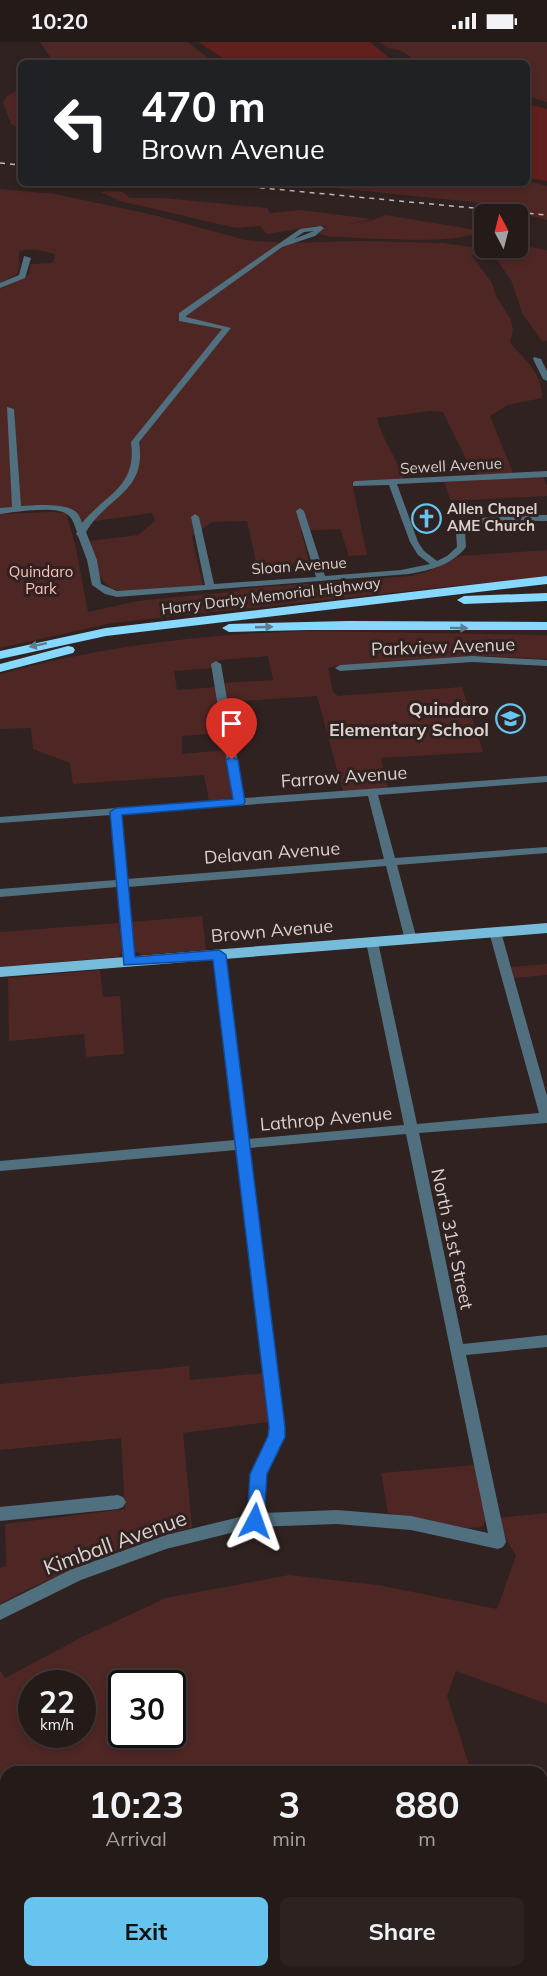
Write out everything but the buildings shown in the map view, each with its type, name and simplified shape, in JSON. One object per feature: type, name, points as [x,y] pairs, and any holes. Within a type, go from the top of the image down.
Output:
[{"type":"highway","name":"Harry Darby Memorial Highway","points":[[0,655],[106,632],[547,580]]},
{"type":"highway","points":[[325,606],[547,597]]},
{"type":"highway","name":"Harry Darby Memorial Highway","points":[[0,668],[79,648],[167,633],[231,628],[297,626],[547,628]]},
{"type":"main road","name":"Brown Avenue","points":[[0,972],[547,928]]},
{"type":"street","points":[[80,534],[96,510],[130,480],[137,465],[135,442],[227,328],[182,320],[182,315],[279,246]]},
{"type":"street","points":[[0,286],[10,284],[22,276],[27,258]]},
{"type":"street","points":[[537,359],[547,379]]},
{"type":"street","points":[[10,409],[17,510]]},
{"type":"street","name":"Sewell Avenue","points":[[356,484],[547,474]]},
{"type":"street","points":[[392,482],[414,542],[421,552],[436,564]]},
{"type":"street","points":[[0,511],[70,510],[74,513],[80,534]]},
{"type":"street","points":[[300,511],[321,579]]},
{"type":"street","points":[[195,518],[210,588]]},
{"type":"street","name":"Sloan Avenue","points":[[80,534],[92,560],[97,585],[108,592],[117,594],[395,574],[436,564],[459,552],[462,547],[460,531],[465,525],[478,522],[547,518]]},
{"type":"street","name":"Parkview Avenue","points":[[340,668],[472,659],[547,663]]},
{"type":"street","points":[[216,664],[239,802]]},
{"type":"street","name":"Farrow Avenue","points":[[0,820],[547,779]]},
{"type":"street","points":[[372,792],[411,940]]},
{"type":"street","points":[[116,812],[129,962]]},
{"type":"street","name":"Delavan Avenue","points":[[0,893],[547,850]]},
{"type":"street","points":[[495,932],[547,1117]]},
{"type":"street","name":"North 31st Street","points":[[372,942],[498,1542]]},
{"type":"street","points":[[219,955],[277,1427],[277,1437],[258,1474],[255,1521]]},
{"type":"street","name":"Lathrop Avenue","points":[[0,1166],[547,1117]]},
{"type":"street","points":[[457,1350],[547,1341]]},
{"type":"street","points":[[0,1515],[118,1502]]},
{"type":"street","name":"Kimball Avenue","points":[[0,1613],[76,1575],[166,1542],[255,1521],[337,1517],[411,1523],[498,1542]]},
{"type":"green space","points":[[40,42],[187,42],[211,60],[52,60]]},
{"type":"green space","points":[[379,42],[547,42],[547,102],[530,97],[530,60],[415,60],[402,51],[389,48]]},
{"type":"green space","points":[[18,90],[18,128],[11,124],[3,102],[7,96]]},
{"type":"green space","points":[[530,182],[547,186],[547,220],[528,215],[528,204],[486,204],[317,186],[530,186]]},
{"type":"green space","points":[[0,189],[55,194],[154,215],[245,240],[284,243],[361,241],[442,243],[474,247],[472,256],[492,283],[496,296],[511,320],[513,331],[510,342],[536,374],[542,398],[508,405],[490,416],[513,473],[479,476],[470,467],[443,412],[430,411],[377,418],[382,434],[404,480],[352,482],[367,555],[349,556],[340,529],[301,531],[310,564],[257,566],[247,521],[212,522],[192,536],[203,586],[122,591],[113,589],[102,579],[89,541],[138,535],[155,521],[152,513],[81,523],[77,511],[59,506],[0,508],[0,289],[29,274],[31,264],[53,263],[55,254],[32,249],[19,252],[17,274],[0,283]]},
{"type":"green space","points":[[100,192],[123,192],[130,198],[163,198],[267,208],[270,213],[301,210],[372,219],[345,225],[373,220],[386,215],[474,230],[474,234],[424,240],[330,237],[317,233],[317,230],[329,226],[267,234],[260,226],[236,228],[120,201]]},
{"type":"green space","points":[[528,247],[547,250],[547,341],[542,341],[522,313],[512,282],[496,258],[528,258]]},
{"type":"green space","points":[[543,476],[547,486],[547,496],[451,501],[444,482]]},
{"type":"green space","name":"Quindaro Park","points":[[66,513],[76,548],[88,612],[138,601],[240,591],[239,589],[411,576],[429,571],[460,556],[547,550],[547,576],[112,623],[0,648],[0,514]]},
{"type":"green space","points":[[310,631],[547,635],[547,659],[486,656],[341,665],[328,668],[333,692],[338,696],[462,687],[483,752],[381,758],[388,788],[343,791],[317,696],[226,702],[224,683],[273,680],[268,656],[220,660],[213,662],[212,668],[174,671],[177,690],[216,687],[223,733],[182,736],[182,754],[227,750],[234,797],[209,801],[204,775],[73,784],[70,763],[33,749],[31,728],[0,729],[0,674],[77,656],[154,643],[231,635]]},
{"type":"green space","points":[[202,916],[206,950],[144,955],[134,951],[131,922]]},
{"type":"green space","points":[[119,923],[122,954],[117,957],[0,967],[0,932]]},
{"type":"green space","points":[[547,964],[547,975],[513,978],[510,967]]},
{"type":"green space","points":[[100,970],[103,997],[120,996],[124,1054],[86,1057],[84,1034],[9,1041],[8,978]]},
{"type":"green space","points":[[189,1366],[190,1380],[264,1373],[268,1422],[183,1433],[192,1527],[112,1552],[0,1604],[0,1568],[6,1566],[5,1524],[125,1509],[121,1438],[0,1450],[0,1384]]},
{"type":"green space","points":[[475,1465],[487,1519],[482,1527],[468,1528],[388,1513],[381,1473]]},
{"type":"green space","points":[[547,1513],[547,1704],[456,1671],[447,1696],[469,1766],[0,1766],[0,1670],[5,1678],[18,1671],[18,1748],[96,1748],[96,1670],[20,1670],[82,1637],[166,1598],[289,1575],[378,1585],[497,1609],[516,1556],[503,1533],[499,1518]]},
{"type":"shaded area","points":[[198,42],[370,42],[389,58],[397,60],[225,60]]},
{"type":"shaded area","points":[[530,105],[547,109],[547,181],[530,178]]},
{"type":"railway","points":[[0,163],[18,165]]},
{"type":"railway","points":[[242,186],[547,215]]},
{"type":"place","name":"Allen Chapel AME Church","points":[[426,518]]},
{"type":"place","name":"Quindaro Elementary School","points":[[510,719]]},
{"type":"route","points":[[232,760],[239,802],[116,812],[129,962],[219,955],[277,1427],[277,1437],[258,1474],[255,1521]]}]
